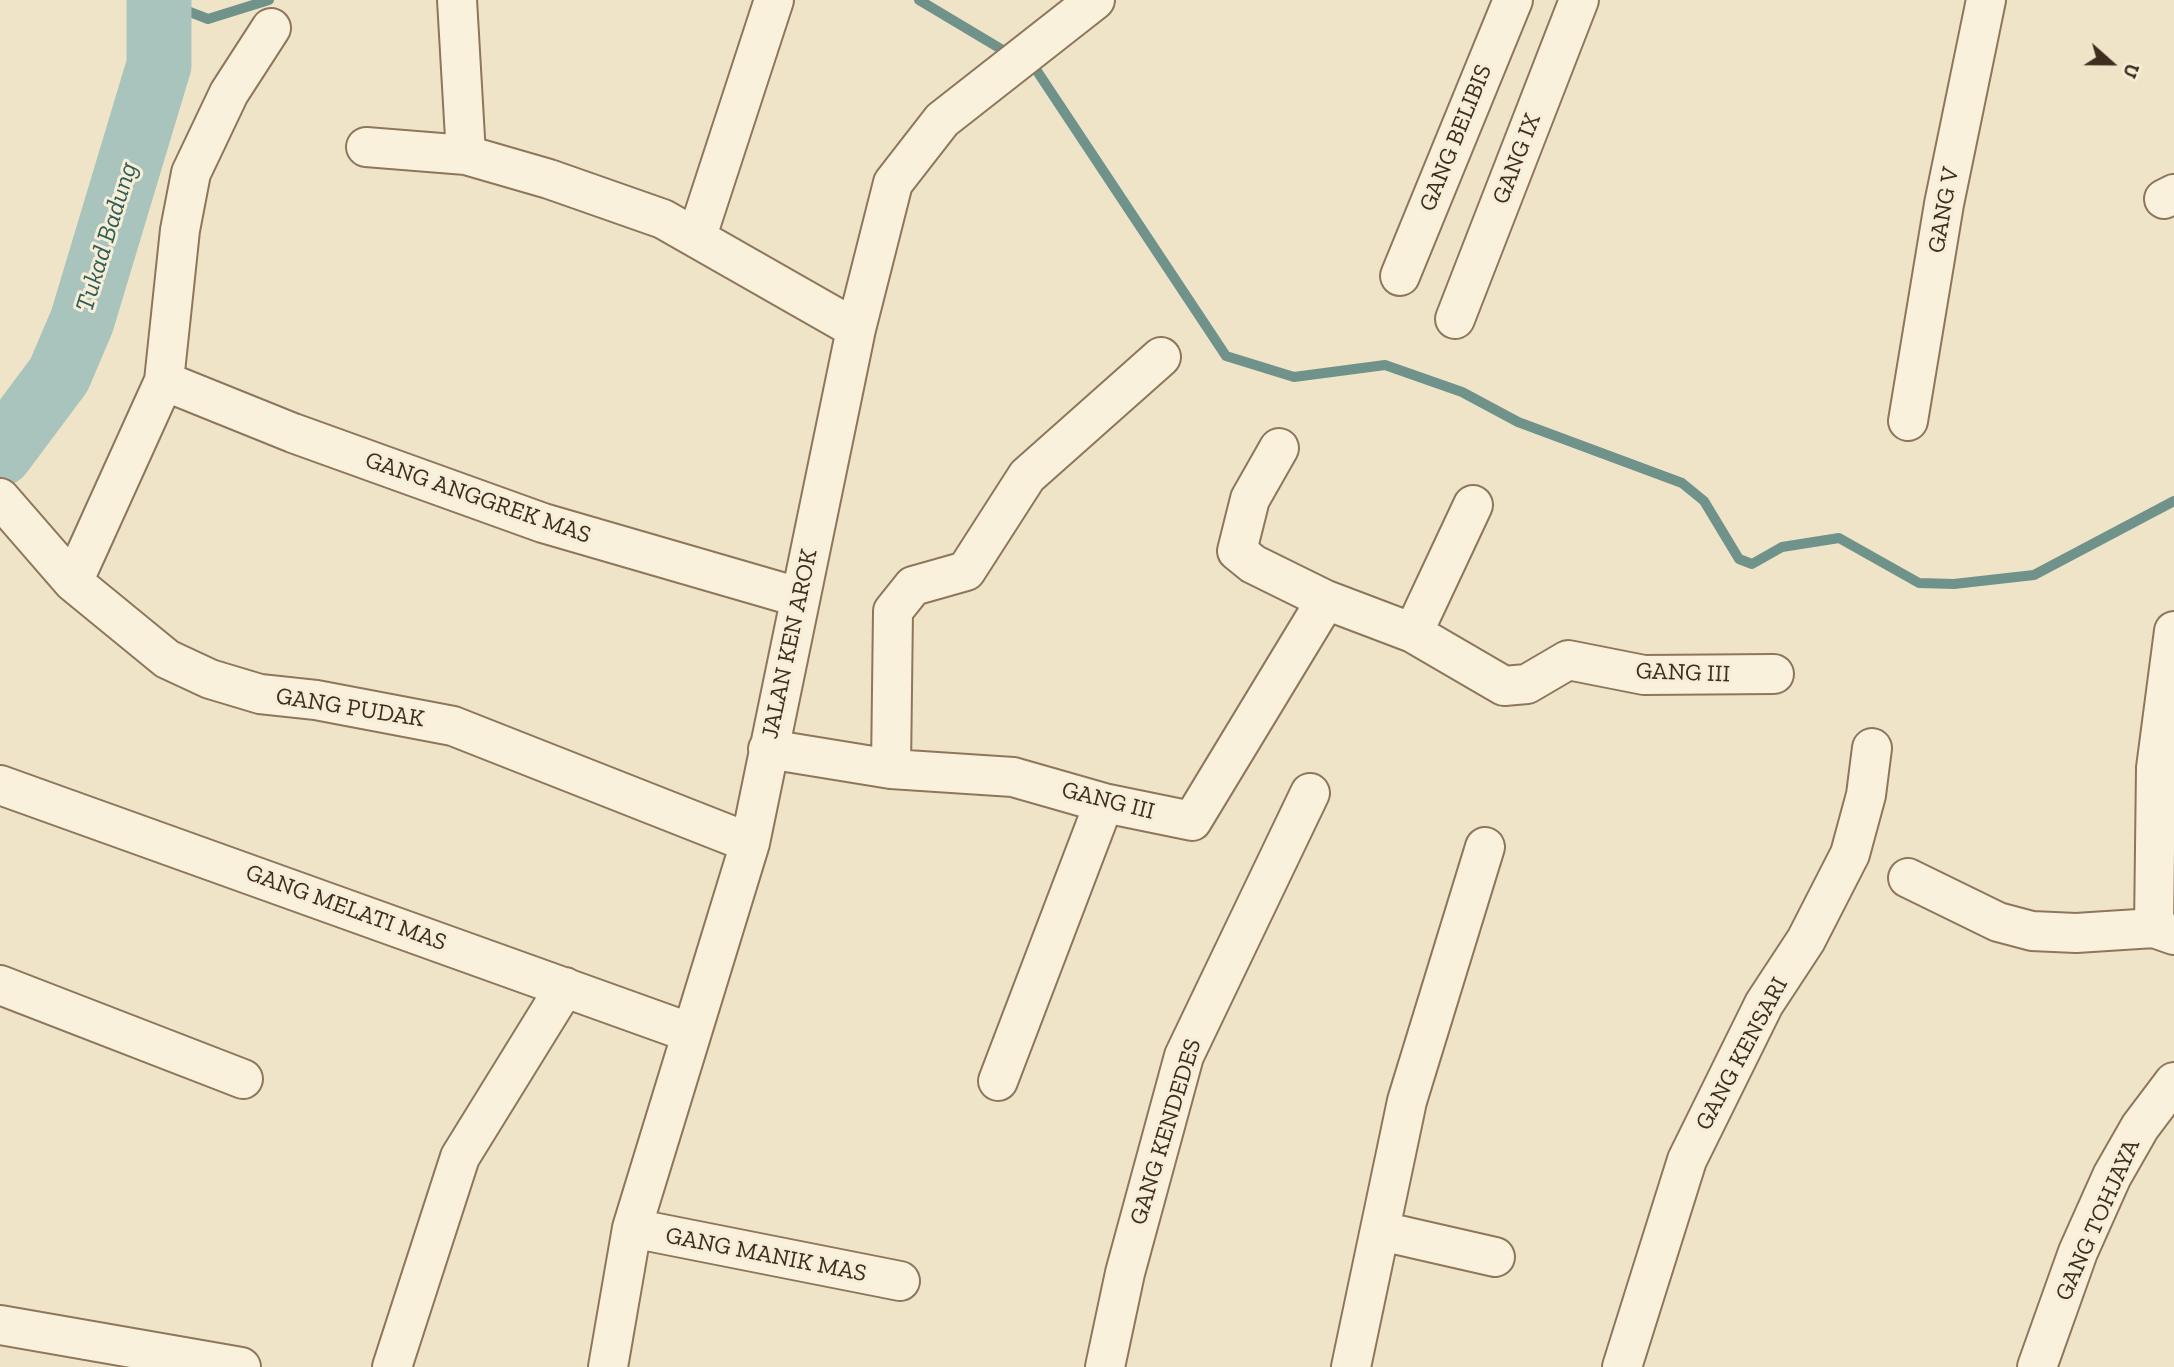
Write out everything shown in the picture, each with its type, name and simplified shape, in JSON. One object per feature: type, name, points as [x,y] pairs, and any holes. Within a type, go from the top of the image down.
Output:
[{"type":"street","points":[[457,0],[466,155]]},
{"type":"street","points":[[697,236],[774,0]]},
{"type":"street","name":"JALAN KEN AROK","points":[[608,1367],[632,1228],[750,843],[856,329],[893,183],[942,120],[1094,0]]},
{"type":"street","name":"GANG BELIBIS","points":[[1400,276],[1513,0]]},
{"type":"street","name":"GANG IX","points":[[1455,319],[1579,0]]},
{"type":"street","name":"GANG V","points":[[1908,421],[1944,204],[1986,0]]},
{"type":"street","points":[[73,582],[164,380],[180,230],[191,173],[229,93],[271,28]]},
{"type":"street","points":[[366,147],[466,155],[549,179],[663,219],[856,329]]},
{"type":"street","points":[[891,769],[893,611],[913,586],[966,571],[1027,476],[1161,357]]},
{"type":"street","name":"GANG ANGGREK MAS","points":[[164,380],[293,433],[543,523],[799,597]]},
{"type":"street","name":"GANG III","points":[[1279,447],[1250,499],[1237,551],[1253,564],[1326,600],[1413,634],[1504,686],[1527,684],[1568,660],[1644,676],[1774,674]]},
{"type":"street","name":"GANG PUDAK","points":[[1,500],[73,582],[167,659],[209,680],[260,694],[316,699],[453,726],[750,843]]},
{"type":"street","points":[[1413,634],[1474,505]]},
{"type":"street","name":"GANG III","points":[[768,749],[891,769],[1013,776],[1104,803],[1192,821],[1326,600]]},
{"type":"street","points":[[1908,878],[1998,922],[2032,931],[2164,931],[2155,768],[2174,631]]},
{"type":"street","name":"GANG KENSARI","points":[[1622,1367],[1687,1160],[1764,1004],[1806,940],[1850,854],[1866,795],[1872,748]]},
{"type":"street","name":"GANG MELATI MAS","points":[[0,785],[691,1033]]},
{"type":"street","name":"GANG KENDEDES","points":[[1105,1367],[1125,1273],[1184,1056],[1310,793]]},
{"type":"street","points":[[998,1081],[1104,803]]},
{"type":"street","points":[[1352,1367],[1407,1101],[1485,847]]},
{"type":"street","points":[[0,985],[243,1079]]},
{"type":"street","points":[[392,1367],[460,1157],[565,987]]},
{"type":"street","name":"GANG TOHJAYA","points":[[2037,1367],[2078,1252],[2112,1176],[2140,1127],[2174,1082]]},
{"type":"street","name":"GANG MANIK MAS","points":[[632,1228],[900,1281]]},
{"type":"street","points":[[1381,1231],[1495,1257]]},
{"type":"street","points":[[0,1325],[242,1367]]},
{"type":"waterway","points":[[159,0],[208,19],[269,0]]},
{"type":"waterway","points":[[919,0],[1011,55]]},
{"type":"waterway","name":"Tukad Badung","points":[[0,454],[59,375],[82,321],[159,65],[159,1]]},
{"type":"waterway","points":[[1024,64],[1037,71],[1226,356],[1294,377],[1385,365],[1462,392],[1518,422],[1682,483],[1704,501],[1739,559],[1752,564],[1782,547],[1839,538],[1919,583],[1954,584],[2034,575],[2174,501]]}]
